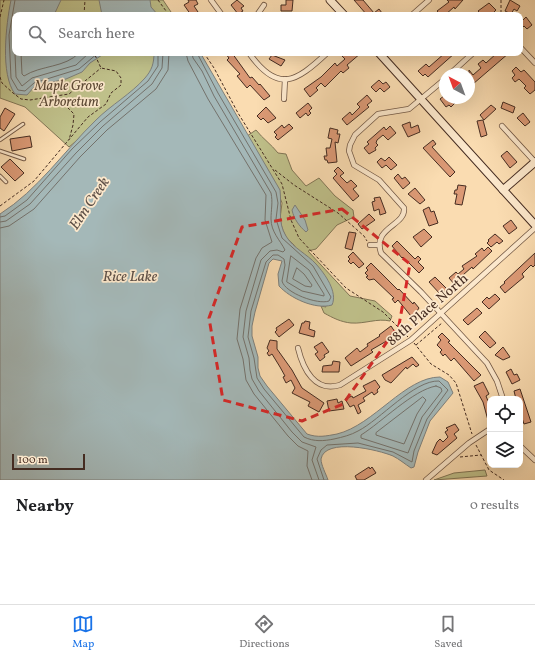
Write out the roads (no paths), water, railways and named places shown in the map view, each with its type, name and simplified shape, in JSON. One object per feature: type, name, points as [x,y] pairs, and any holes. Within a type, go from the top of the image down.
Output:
[{"type":"street","points":[[211,0],[220,12]]},
{"type":"street","points":[[330,0],[341,12]]},
{"type":"street","points":[[415,12],[429,0]]},
{"type":"street","points":[[259,12],[264,5]]},
{"type":"street","points":[[523,50],[535,63]]},
{"type":"street","points":[[252,56],[266,72],[273,77],[285,79],[298,77],[304,74],[324,56]]},
{"type":"street","points":[[382,56],[535,226]]},
{"type":"street","points":[[457,68],[470,56]]},
{"type":"street","points":[[284,99],[285,79]]},
{"type":"street","points":[[439,84],[421,100],[403,112],[385,112],[378,114],[355,135],[349,151],[354,165],[379,180],[402,205],[405,212],[384,233],[379,245],[384,257],[442,314],[490,368],[502,396]]},
{"type":"street","points":[[502,126],[535,162],[503,190]]},
{"type":"street","name":"88th Place North","points":[[298,348],[301,360],[313,379],[322,386],[334,387],[346,382],[399,350],[442,314],[535,226]]},
{"type":"street","points":[[370,245],[379,245]]},
{"type":"street","points":[[426,480],[479,435],[487,431]]},
{"type":"street","points":[[523,449],[535,460]]},
{"type":"lane","points":[[0,140],[23,124]]},
{"type":"lane","points":[[0,151],[24,159]]},
{"type":"lane","points":[[0,176],[6,182]]},
{"type":"water","points":[[11,0],[61,0],[55,12],[12,12],[12,56],[100,56],[90,63],[82,72],[66,79],[35,86],[27,95],[15,94],[10,85],[7,74],[7,22]]},
{"type":"water","points":[[99,0],[150,0],[151,7],[155,12],[101,12]]},
{"type":"water","name":"Rice Lake","points":[[154,56],[202,56],[280,190],[283,231],[292,244],[316,264],[330,283],[333,295],[332,305],[318,306],[303,302],[290,295],[279,286],[278,274],[282,261],[273,259],[269,263],[252,326],[252,336],[258,357],[260,376],[307,434],[318,436],[337,434],[351,429],[414,385],[427,379],[440,377],[448,382],[453,393],[430,421],[414,467],[411,468],[395,457],[376,451],[353,447],[342,447],[332,448],[325,452],[321,459],[328,480],[0,480],[0,214],[27,194],[84,132],[139,84],[151,69]]},
{"type":"water","points":[[295,205],[305,220],[308,230],[306,232],[299,225],[294,216],[292,210]]},
{"type":"park label","name":"Maple Grove Arboretum","points":[[69,94]]},
{"type":"water label","name":"Elm Creek","points":[[89,203]]}]
